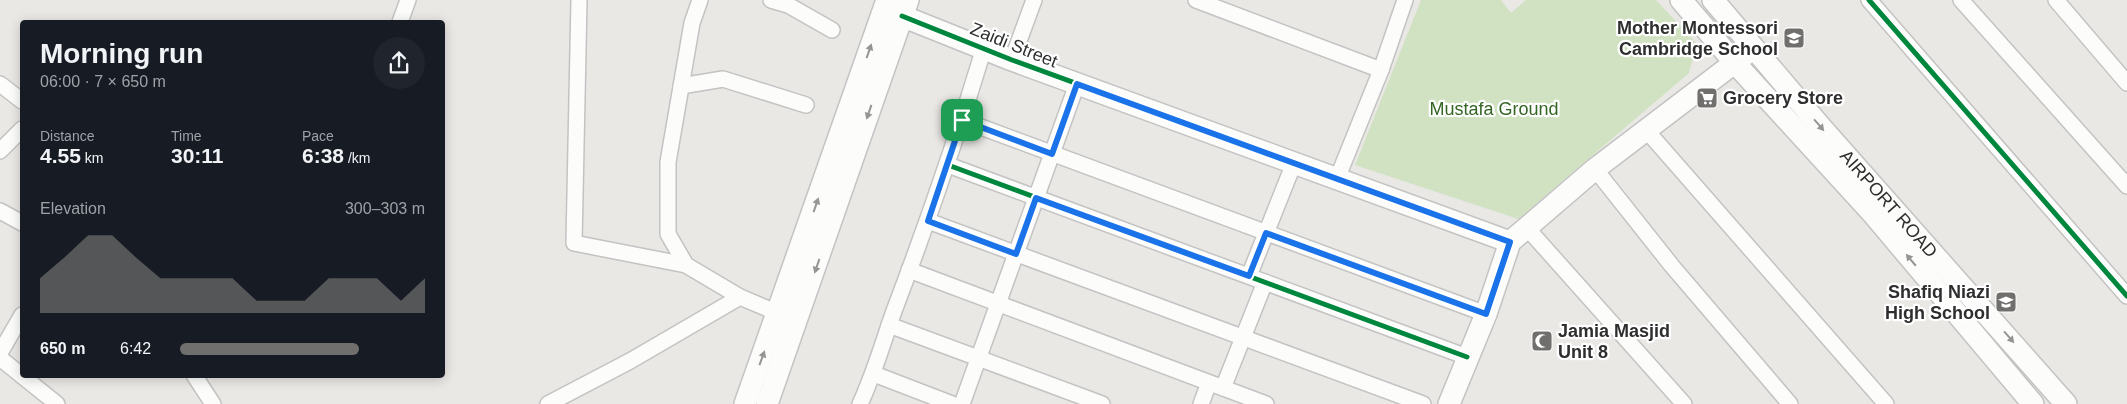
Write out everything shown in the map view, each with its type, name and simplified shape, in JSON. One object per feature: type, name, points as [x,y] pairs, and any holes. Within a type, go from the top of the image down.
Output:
[{"type":"main road","points":[[768,404],[788,317],[887,0]]},
{"type":"main road","name":"AIRPORT ROAD","points":[[1682,0],[1735,63],[1874,216],[2033,404]]},
{"type":"main road","name":"AIRPORT ROAD","points":[[1713,0],[2066,404]]},
{"type":"main road","points":[[745,404],[788,317],[905,8]]},
{"type":"main road","name":"Zaidi Street","points":[[905,8],[1012,60],[1510,242]]},
{"type":"main road","points":[[1449,404],[1466,357],[1486,314],[1510,242],[1596,168],[1753,48]]},
{"type":"street","points":[[401,20],[408,0]]},
{"type":"street","points":[[580,0],[574,243],[686,265],[740,297],[788,317]]},
{"type":"street","points":[[686,265],[668,234],[668,162],[692,23],[700,0]]},
{"type":"street","points":[[771,0],[788,5],[832,30]]},
{"type":"street","points":[[1012,60],[1034,0]]},
{"type":"street","points":[[1196,0],[1381,70]]},
{"type":"street","points":[[1337,179],[1381,70],[1405,0]]},
{"type":"street","points":[[1869,0],[2127,296]]},
{"type":"street","points":[[1961,0],[2127,186]]},
{"type":"street","points":[[2056,0],[2127,82]]},
{"type":"street","points":[[860,404],[874,374],[889,325],[948,165],[984,48]]},
{"type":"street","points":[[681,86],[723,80],[806,105]]},
{"type":"street","points":[[0,84],[20,99]]},
{"type":"street","points":[[962,404],[1077,84]]},
{"type":"street","points":[[962,120],[1486,314]]},
{"type":"street","points":[[0,151],[20,131]]},
{"type":"street","points":[[1646,131],[1886,404]]},
{"type":"street","points":[[1249,276],[1294,163]]},
{"type":"street","points":[[948,165],[1466,357]]},
{"type":"street","points":[[1596,168],[1672,266],[1790,404]]},
{"type":"street","points":[[0,211],[20,222]]},
{"type":"street","points":[[928,221],[1423,404]]},
{"type":"street","points":[[1527,228],[1684,404]]},
{"type":"street","points":[[910,270],[1266,404]]},
{"type":"street","points":[[1202,404],[1216,386],[1243,338],[1265,282]]},
{"type":"street","points":[[548,404],[630,361],[740,297]]},
{"type":"street","points":[[0,353],[20,318]]},
{"type":"street","points":[[889,325],[1102,404]]},
{"type":"street","points":[[0,358],[20,374]]},
{"type":"street","points":[[874,374],[952,404]]},
{"type":"street","points":[[25,378],[57,404]]},
{"type":"street","points":[[196,378],[213,404]]},
{"type":"green space","name":"Mustafa Ground","points":[[1421,0],[1501,0],[1511,13],[1526,0],[1656,0],[1697,44],[1689,73],[1518,219],[1355,165]]},
{"type":"cycle path","points":[[1869,0],[2127,296]]},
{"type":"cycle path","points":[[902,16],[1012,60],[1510,242]]},
{"type":"cycle path","points":[[948,165],[1467,357]]},
{"type":"place","name":"Mother Montessori Cambridge School","points":[[1794,38]]},
{"type":"place","name":"Grocery Store","points":[[1707,98]]},
{"type":"place","name":"Shafiq Niazi High School","points":[[2006,302]]},
{"type":"place","name":"Jamia Masjid Unit 8","points":[[1542,341]]},
{"type":"route","points":[[1077,84],[1510,242],[1486,314],[1266,233],[1249,276],[1036,198],[1016,254],[928,221],[962,120],[1052,154],[1077,84]]}]
